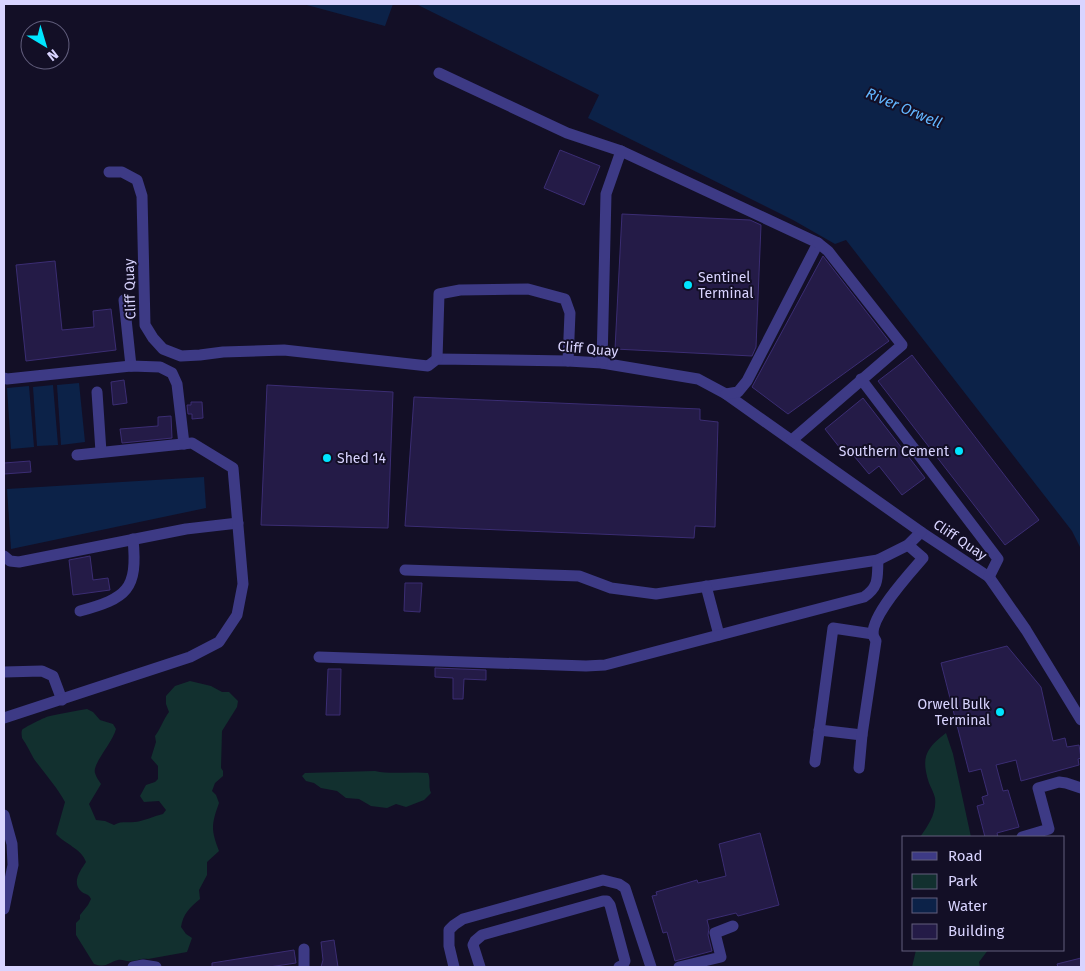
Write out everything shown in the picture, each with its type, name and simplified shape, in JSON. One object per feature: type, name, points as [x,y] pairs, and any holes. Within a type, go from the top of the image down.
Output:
[{"type":"lane","points":[[440,73],[567,133],[621,151],[818,243],[828,251],[902,345],[792,440]]},
{"type":"lane","points":[[602,363],[606,194],[621,151]]},
{"type":"lane","name":"Cliff Quay","points":[[109,172],[122,172],[137,180],[142,196],[145,325],[163,349],[181,356],[223,352],[284,350],[428,366],[437,359],[568,360],[602,363],[698,379],[726,394],[921,532],[989,577],[1026,630],[1081,720]]},
{"type":"lane","points":[[726,394],[738,392],[747,381],[818,243]]},
{"type":"lane","points":[[437,359],[439,294],[460,290],[528,289],[565,299],[570,313],[568,360]]},
{"type":"lane","points":[[124,300],[131,366]]},
{"type":"lane","points":[[4,378],[131,366],[160,367],[172,373],[176,384],[184,444]]},
{"type":"lane","points":[[861,380],[998,559],[989,577]]},
{"type":"lane","points":[[97,392],[101,452]]},
{"type":"lane","points":[[4,718],[190,657],[219,642],[237,615],[243,584],[233,468],[192,443],[77,455]]},
{"type":"lane","points":[[4,556],[10,561],[19,562],[186,529],[238,523]]},
{"type":"lane","points":[[405,570],[579,576],[611,588],[656,594],[878,560],[908,545],[921,532]]},
{"type":"lane","points":[[80,611],[109,603],[124,592],[131,580],[135,560],[133,539]]},
{"type":"lane","points":[[859,768],[876,641],[873,634],[879,614],[902,581],[923,558],[908,545]]},
{"type":"lane","points":[[319,657],[586,666],[605,665],[864,597],[877,584],[878,560]]},
{"type":"lane","points":[[706,586],[719,635]]},
{"type":"lane","points":[[815,762],[833,628],[873,634]]},
{"type":"lane","points":[[4,672],[42,671],[52,676],[62,700]]},
{"type":"lane","points":[[819,730],[862,735]]},
{"type":"lane","points":[[1025,836],[1049,829],[1038,788],[1059,782],[1081,788]]},
{"type":"lane","points":[[4,815],[12,844],[13,865],[4,909]]},
{"type":"lane","points":[[454,967],[448,946],[449,930],[463,919],[603,880],[619,884],[625,888],[650,967]]},
{"type":"lane","points":[[607,902],[619,884]]},
{"type":"lane","points":[[476,967],[473,945],[482,935],[602,901],[610,905],[617,931],[624,961],[621,967],[619,967]]},
{"type":"lane","points":[[617,931],[637,925]]},
{"type":"lane","points":[[679,967],[721,957],[714,933],[733,926]]},
{"type":"lane","points":[[304,949],[304,967]]},
{"type":"lane","points":[[133,967],[143,965],[156,967]]},
{"type":"green space","points":[[190,681],[211,686],[222,692],[229,692],[238,701],[237,707],[222,731],[221,768],[223,776],[215,783],[212,791],[219,803],[213,827],[214,838],[219,851],[207,862],[207,875],[199,890],[200,899],[183,918],[181,927],[192,938],[187,952],[133,961],[118,960],[104,965],[94,964],[76,935],[76,923],[91,899],[77,885],[81,869],[86,862],[77,850],[56,834],[65,802],[34,759],[22,738],[22,730],[48,717],[87,709],[93,712],[100,720],[113,724],[116,729],[114,734],[95,769],[95,774],[101,784],[89,804],[96,820],[114,825],[142,821],[163,814],[166,810],[159,801],[144,802],[140,796],[146,785],[158,779],[158,766],[151,758],[156,742],[155,736],[169,712],[166,696],[175,686]]},
{"type":"green space","points":[[946,733],[953,754],[971,836],[921,836],[935,809],[935,796],[925,767],[925,760],[933,744]]},
{"type":"green space","points":[[375,771],[388,773],[428,773],[431,793],[424,800],[406,807],[396,804],[387,808],[371,806],[359,799],[346,798],[337,791],[321,788],[314,783],[306,781],[302,776],[305,773]]},
{"type":"green space","points":[[916,951],[987,951],[979,962],[980,967],[912,967]]},
{"type":"water","points":[[303,4],[393,4],[385,26]]},
{"type":"water","name":"River Orwell","points":[[416,4],[1081,4],[1081,549],[1072,531],[846,240],[835,244],[793,220],[588,118],[599,95]]},
{"type":"water","points":[[79,383],[85,442],[61,445],[57,385]]},
{"type":"water","points":[[53,385],[58,445],[37,446],[33,387]]},
{"type":"water","points":[[29,386],[34,447],[11,449],[7,388]]},
{"type":"water","points":[[204,477],[206,508],[11,549],[7,489]]},
{"type":"building","points":[[560,150],[600,166],[584,205],[544,188]]},
{"type":"building","name":"Sentinel Terminal","points":[[622,214],[750,220],[761,225],[756,347],[752,356],[615,349]]},
{"type":"building","points":[[823,256],[889,341],[788,414],[752,387]]},
{"type":"building","points":[[55,261],[62,330],[94,327],[93,311],[111,309],[116,350],[26,361],[16,265]]},
{"type":"building","name":"Southern Cement","points":[[912,355],[1039,520],[1005,545],[878,381]]},
{"type":"building","points":[[124,380],[127,403],[113,405],[111,382]]},
{"type":"building","name":"Shed 14","points":[[267,385],[393,392],[388,528],[261,525]]},
{"type":"building","points":[[414,397],[700,409],[700,420],[718,422],[715,527],[695,526],[694,538],[405,526]]},
{"type":"building","points":[[863,398],[925,478],[902,495],[879,466],[869,474],[844,444],[840,448],[825,429]]},
{"type":"building","points":[[191,402],[202,402],[203,418],[192,419],[192,414],[188,414],[187,405],[191,405]]},
{"type":"building","points":[[171,416],[172,438],[122,443],[120,429],[158,426],[158,417]]},
{"type":"building","points":[[30,461],[31,472],[4,474],[4,463]]},
{"type":"building","points":[[90,556],[93,580],[108,578],[110,590],[73,595],[69,560]]},
{"type":"building","points":[[405,583],[422,583],[420,612],[404,611]]},
{"type":"building","name":"Orwell Bulk Terminal","points":[[1007,646],[1041,687],[1053,741],[1065,738],[1067,747],[1079,745],[1081,758],[1078,759],[1079,765],[1021,781],[1016,760],[996,765],[1003,791],[1008,790],[1019,827],[997,833],[998,836],[985,836],[977,806],[984,804],[982,797],[988,795],[981,769],[969,772],[941,663]]},
{"type":"building","points":[[435,668],[486,670],[486,680],[464,679],[463,699],[453,699],[453,678],[435,677]]},
{"type":"building","points":[[328,669],[341,669],[340,715],[326,715]]},
{"type":"building","points":[[760,833],[779,905],[738,916],[736,913],[707,920],[712,951],[675,961],[667,932],[663,933],[652,896],[657,895],[656,892],[697,880],[698,883],[726,876],[719,844]]},
{"type":"building","points":[[334,940],[338,967],[321,967],[323,960],[321,942]]},
{"type":"building","points":[[294,950],[296,963],[269,967],[212,967],[212,963]]},
{"type":"building","points":[[1081,958],[1081,967],[1058,967],[1057,964]]},
{"type":"place","name":"Sentinel Terminal","points":[[688,285]]},
{"type":"place","name":"Southern Cement","points":[[959,451]]},
{"type":"place","name":"Shed 14","points":[[327,458]]},
{"type":"place","name":"Orwell Bulk Terminal","points":[[1000,712]]}]
